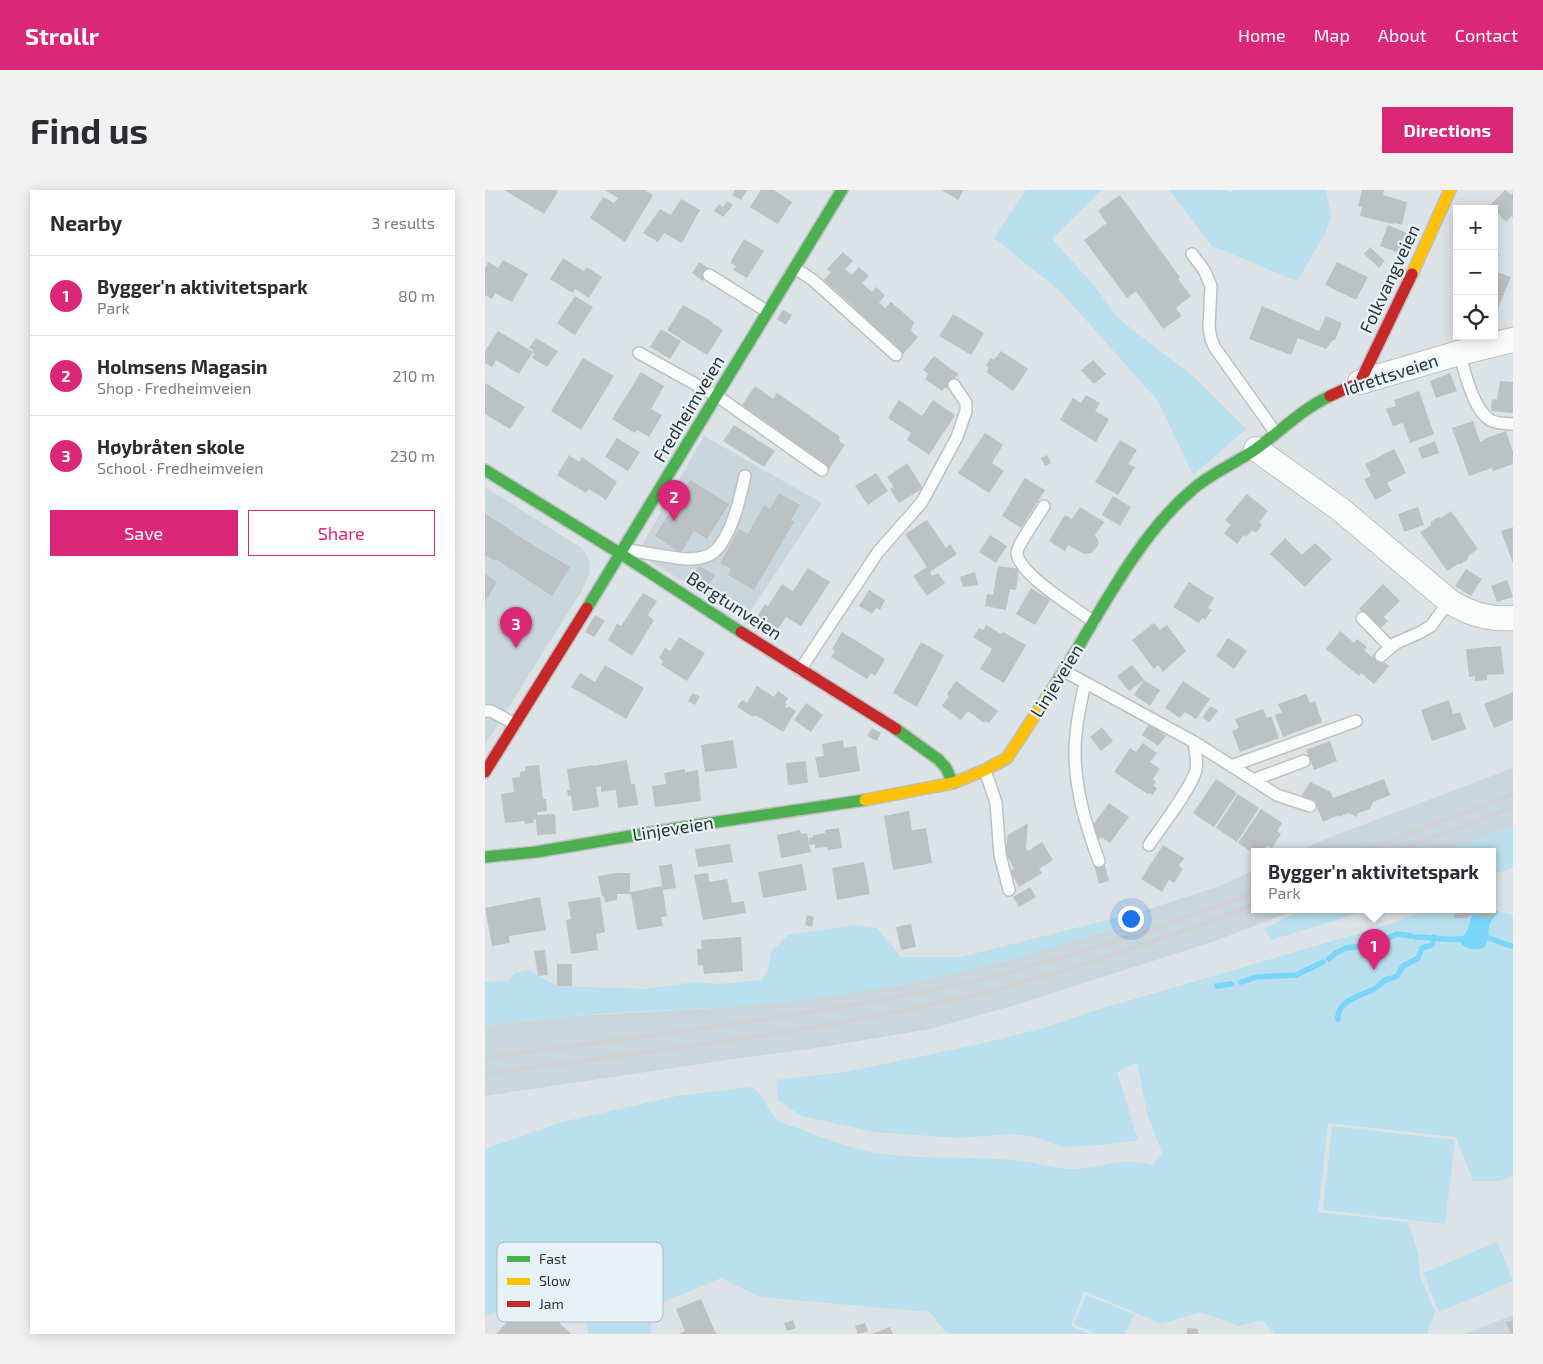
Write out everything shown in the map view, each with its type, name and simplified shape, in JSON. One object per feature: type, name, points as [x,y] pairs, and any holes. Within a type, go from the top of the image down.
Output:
[{"type":"street","name":"Fredheimveien","points":[[485,772],[842,190]]},
{"type":"street","name":"Folkvangveien","points":[[1360,382],[1450,190]]},
{"type":"street","name":"Idrettsveien","points":[[1256,449],[1275,432],[1317,402],[1360,382],[1459,353],[1513,340]]},
{"type":"street","points":[[1256,449],[1340,509],[1449,601],[1464,611],[1484,617],[1513,618]]},
{"type":"street","name":"Linjeveien","points":[[485,857],[536,852],[690,826],[846,804],[953,783],[985,770],[1007,758],[1064,671],[1133,558],[1160,522],[1193,489],[1256,449]]},
{"type":"street","name":"Bergtunveien","points":[[485,470],[622,551],[800,670],[923,747],[946,768],[953,783]]},
{"type":"lane","points":[[1192,254],[1204,270],[1211,286],[1209,327],[1215,348],[1275,432]]},
{"type":"lane","points":[[794,268],[813,280],[896,355]]},
{"type":"lane","points":[[709,275],[768,312]]},
{"type":"lane","points":[[639,353],[717,396],[822,470]]},
{"type":"lane","points":[[1459,353],[1473,394],[1485,416],[1491,421],[1513,424]]},
{"type":"lane","points":[[800,670],[878,552],[922,502],[957,437],[966,411],[966,403],[953,385]]},
{"type":"lane","points":[[622,551],[687,559],[710,555],[719,546],[730,526],[745,476]]},
{"type":"lane","points":[[1044,506],[1018,548],[1018,557],[1031,576],[1094,622]]},
{"type":"lane","points":[[1361,618],[1386,652],[1395,643],[1431,626],[1449,601]]},
{"type":"lane","points":[[1064,671],[1194,742],[1277,795],[1310,806]]},
{"type":"lane","points":[[1085,683],[1076,732],[1076,772],[1086,825],[1099,861]]},
{"type":"lane","points":[[485,711],[495,712],[515,724]]},
{"type":"lane","points":[[1231,766],[1356,722]]},
{"type":"lane","points":[[1149,845],[1191,783],[1196,770],[1197,759],[1194,742]]},
{"type":"lane","points":[[1253,780],[1304,761]]},
{"type":"lane","points":[[985,770],[996,803],[1000,855],[1009,890]]},
{"type":"shaded area","points":[[1026,190],[1102,190],[1052,239],[1092,283],[1119,319],[1195,378],[1246,429],[1193,475],[1158,401],[1060,291],[994,238]]},
{"type":"shaded area","points":[[1169,190],[1222,190],[1233,193],[1233,190],[1326,190],[1331,217],[1325,234],[1297,281],[1212,246]]},
{"type":"shaded area","points":[[704,436],[822,503],[746,618],[637,554]]},
{"type":"shaded area","points":[[485,487],[583,549],[590,563],[589,574],[581,592],[485,745]]},
{"type":"shaded area","points":[[1513,768],[1513,826],[1455,848],[1306,848]]},
{"type":"shaded area","points":[[1513,826],[1513,868],[1496,873],[1496,848],[1455,848]]},
{"type":"shaded area","points":[[1251,872],[1251,913],[1288,913],[1215,941],[1012,1006],[930,1029],[822,1047],[485,1096],[485,1026],[560,1017],[715,1008],[812,999],[911,983],[1005,961],[1107,931],[1138,920],[1143,911],[1217,887]]},
{"type":"shaded area","points":[[1143,911],[1138,920],[1058,946],[977,968],[895,986],[781,1003],[592,1014],[485,1026],[485,982],[508,981],[515,973],[529,970],[557,986],[646,989],[695,982],[719,984],[761,980],[767,973],[771,952],[788,935],[855,925],[877,928],[901,957],[961,957]]},
{"type":"shaded area","points":[[1496,911],[1513,916],[1513,1176],[1500,1181],[1473,1181],[1456,1137],[1328,1123],[1318,1212],[1408,1222],[1418,1253],[1420,1276],[1435,1312],[1427,1334],[1275,1334],[1262,1320],[1239,1326],[1200,1312],[1162,1324],[1084,1291],[1071,1326],[1089,1334],[954,1334],[945,1332],[930,1312],[760,1297],[721,1278],[663,1302],[663,1242],[497,1242],[497,1312],[485,1316],[485,1149],[562,1122],[677,1096],[751,1087],[760,1094],[771,1113],[781,1122],[857,1149],[876,1153],[1013,1160],[1073,1169],[1121,1162],[1152,1165],[1162,1153],[1147,1113],[1137,1062],[1117,1072],[1138,1140],[1102,1145],[1061,1147],[1036,1137],[1013,1134],[958,1138],[874,1132],[801,1116],[778,1100],[776,1080],[845,1072],[976,1045],[1043,1028],[1090,1012],[1390,924],[1419,913],[1496,913]]},
{"type":"shaded area","points":[[1296,913],[1357,913],[1271,940],[1264,929]]},
{"type":"shaded area","points":[[1332,1126],[1455,1140],[1445,1224],[1323,1210]]},
{"type":"shaded area","points":[[1497,1242],[1513,1281],[1439,1312],[1423,1273]]},
{"type":"shaded area","points":[[1086,1295],[1134,1314],[1125,1334],[1098,1334],[1074,1324]]},
{"type":"shaded area","points":[[1513,1315],[1513,1334],[1465,1334]]},
{"type":"shaded area","points":[[585,1322],[651,1322],[651,1334],[589,1334]]},
{"type":"water","points":[[1496,912],[1497,914],[1490,923],[1485,946],[1478,949],[1470,949],[1463,945],[1460,941],[1468,929],[1472,914],[1489,918]]},
{"type":"building","points":[[504,190],[555,190],[558,192],[544,214]]},
{"type":"building","points":[[605,190],[645,190],[653,195],[625,242],[590,218],[603,197],[614,203],[618,198]]},
{"type":"building","points":[[735,190],[747,190],[741,200],[732,195]]},
{"type":"building","points":[[761,190],[774,190],[792,202],[778,224],[750,207]]},
{"type":"building","points":[[942,190],[964,190],[958,200]]},
{"type":"building","points":[[1362,190],[1384,190],[1383,195],[1407,202],[1402,225],[1360,216],[1362,207],[1358,206]]},
{"type":"building","points":[[1505,190],[1511,195],[1513,193],[1513,218],[1512,216],[1506,222],[1498,214],[1498,205],[1490,205]]},
{"type":"building","points":[[1120,195],[1180,277],[1178,279],[1191,296],[1176,308],[1182,316],[1163,329],[1136,291],[1127,298],[1084,240],[1107,223],[1098,211]]},
{"type":"building","points":[[681,199],[700,210],[682,243],[664,233],[658,242],[643,233],[660,209],[671,215]]},
{"type":"building","points":[[727,201],[733,205],[723,217],[714,211],[719,204],[723,207]]},
{"type":"building","points":[[1388,225],[1407,233],[1399,253],[1380,246]]},
{"type":"building","points":[[744,239],[764,251],[747,278],[733,270],[736,266],[730,263]]},
{"type":"building","points":[[1370,247],[1385,261],[1379,268],[1364,254]]},
{"type":"building","points":[[843,252],[853,261],[845,269],[852,275],[859,267],[869,276],[862,283],[872,292],[876,287],[885,295],[879,303],[885,308],[891,302],[914,322],[911,331],[918,337],[903,354],[824,280],[831,272],[827,269]]},
{"type":"building","points":[[563,258],[584,271],[587,267],[602,277],[589,298],[575,289],[573,293],[550,279]]},
{"type":"building","points":[[503,260],[528,274],[512,302],[495,293],[492,299],[485,295],[485,268],[488,262],[498,268]]},
{"type":"building","points":[[699,262],[710,269],[703,281],[692,273]]},
{"type":"building","points":[[1337,262],[1368,277],[1356,300],[1325,285]]},
{"type":"building","points":[[1498,272],[1511,277],[1498,308]]},
{"type":"building","points":[[575,296],[593,307],[575,335],[557,323]]},
{"type":"building","points":[[683,305],[723,330],[707,355],[667,330]]},
{"type":"building","points":[[1262,306],[1319,331],[1326,316],[1342,323],[1335,340],[1326,349],[1298,338],[1291,355],[1249,339]]},
{"type":"building","points":[[783,310],[792,315],[786,325],[777,319]]},
{"type":"building","points":[[953,314],[984,333],[971,355],[939,336]]},
{"type":"building","points":[[661,329],[681,341],[670,359],[650,347]]},
{"type":"building","points":[[498,331],[533,352],[519,374],[496,360],[492,367],[485,363],[485,351]]},
{"type":"building","points":[[536,338],[558,351],[547,367],[532,358],[534,355],[533,350],[529,348]]},
{"type":"building","points":[[1001,351],[1028,369],[1013,391],[986,372],[989,368],[986,365],[991,358],[994,360]]},
{"type":"building","points":[[934,356],[958,374],[947,389],[945,387],[942,391],[925,379],[928,374],[923,370]]},
{"type":"building","points":[[583,358],[614,376],[581,430],[551,411]]},
{"type":"building","points":[[1093,360],[1106,374],[1094,384],[1081,370]]},
{"type":"building","points":[[641,372],[664,386],[651,409],[662,415],[649,437],[637,430],[635,433],[612,419]]},
{"type":"building","points":[[1450,373],[1457,391],[1436,398],[1430,381]]},
{"type":"building","points":[[1500,381],[1513,382],[1513,413],[1491,411],[1492,399],[1497,400]]},
{"type":"building","points":[[485,383],[525,407],[510,429],[485,414]]},
{"type":"building","points":[[755,386],[773,399],[777,393],[839,436],[840,442],[845,445],[829,469],[776,432],[778,430],[742,405]]},
{"type":"building","points":[[1419,391],[1434,434],[1410,443],[1403,423],[1393,426],[1386,409],[1396,406],[1394,400]]},
{"type":"building","points":[[1086,395],[1100,403],[1095,411],[1109,419],[1096,442],[1060,420],[1073,398],[1081,403]]},
{"type":"building","points":[[899,400],[922,416],[933,400],[955,415],[929,455],[907,440],[911,433],[888,418]]},
{"type":"building","points":[[1473,421],[1480,442],[1506,431],[1513,452],[1513,464],[1493,471],[1492,468],[1469,476],[1452,428]]},
{"type":"building","points":[[734,425],[775,451],[764,467],[723,441]]},
{"type":"building","points":[[985,433],[1003,445],[992,463],[1004,471],[989,493],[958,473]]},
{"type":"building","points":[[617,438],[640,452],[628,471],[605,457]]},
{"type":"building","points":[[1120,440],[1137,450],[1128,464],[1135,467],[1118,495],[1095,482]]},
{"type":"building","points":[[1435,441],[1439,453],[1422,459],[1418,448]]},
{"type":"building","points":[[1394,449],[1406,473],[1387,483],[1392,491],[1375,500],[1364,479],[1371,476],[1365,464]]},
{"type":"building","points":[[569,455],[579,462],[582,457],[617,482],[606,500],[589,489],[586,493],[557,475]]},
{"type":"building","points":[[1047,455],[1051,463],[1045,466],[1041,458]]},
{"type":"building","points":[[907,463],[923,488],[899,503],[890,489],[894,487],[887,477]]},
{"type":"building","points":[[876,473],[888,491],[868,505],[855,486]]},
{"type":"building","points":[[1025,478],[1045,490],[1021,528],[1002,516]]},
{"type":"building","points":[[690,480],[729,504],[707,539],[694,531],[681,553],[655,536]]},
{"type":"building","points":[[779,493],[800,505],[791,520],[794,522],[754,590],[728,575],[731,569],[720,563],[739,529],[748,534],[764,505],[770,509]]},
{"type":"building","points":[[1247,494],[1268,511],[1259,522],[1262,525],[1256,533],[1252,530],[1246,537],[1244,535],[1237,544],[1224,533],[1231,525],[1225,520]]},
{"type":"building","points":[[1113,496],[1131,507],[1120,526],[1102,515]]},
{"type":"building","points":[[1080,507],[1104,522],[1095,535],[1099,542],[1098,546],[1091,553],[1084,554],[1068,545],[1065,551],[1049,541],[1065,515],[1072,519]]},
{"type":"building","points":[[1418,507],[1424,525],[1404,532],[1398,514]]},
{"type":"building","points":[[1451,511],[1478,549],[1461,564],[1447,571],[1420,532],[1431,525],[1431,522],[1438,517],[1441,518]]},
{"type":"building","points":[[485,514],[570,567],[552,596],[496,559],[495,561],[485,555]]},
{"type":"building","points":[[927,520],[946,548],[950,544],[957,554],[930,572],[932,576],[938,573],[945,583],[927,596],[913,576],[927,567],[905,534]]},
{"type":"building","points":[[1513,527],[1513,563],[1501,531]]},
{"type":"building","points":[[990,535],[1007,546],[996,563],[979,552]]},
{"type":"building","points":[[1285,538],[1302,555],[1315,543],[1332,559],[1305,587],[1270,554]]},
{"type":"building","points":[[699,566],[715,575],[704,593],[688,583]]},
{"type":"building","points":[[998,566],[1019,569],[1016,590],[1010,589],[1006,610],[985,606],[987,594],[993,595]]},
{"type":"building","points":[[808,568],[830,582],[801,626],[786,617],[772,637],[753,623],[765,604],[768,606],[782,584],[793,591]]},
{"type":"building","points":[[1466,569],[1482,579],[1471,596],[1455,586]]},
{"type":"building","points":[[975,572],[978,585],[963,587],[960,577]]},
{"type":"building","points":[[485,574],[497,582],[485,602]]},
{"type":"building","points":[[1507,580],[1513,597],[1497,602],[1491,586]]},
{"type":"building","points":[[1189,582],[1214,598],[1208,608],[1212,610],[1205,620],[1202,618],[1199,623],[1173,607]]},
{"type":"building","points":[[1383,584],[1400,601],[1384,617],[1388,621],[1380,629],[1359,609]]},
{"type":"building","points":[[1031,588],[1050,600],[1035,625],[1016,614]]},
{"type":"building","points":[[869,590],[885,600],[880,610],[876,608],[872,614],[859,606]]},
{"type":"building","points":[[643,593],[657,601],[648,615],[654,620],[632,656],[608,640],[617,624],[621,626]]},
{"type":"building","points":[[595,615],[605,621],[594,637],[585,632]]},
{"type":"building","points":[[1154,623],[1160,630],[1167,625],[1186,651],[1163,672],[1158,665],[1154,669],[1132,640]]},
{"type":"building","points":[[986,625],[1026,645],[1004,683],[980,669],[992,649],[973,637],[979,628],[984,630]]},
{"type":"building","points":[[1340,631],[1354,643],[1357,639],[1367,647],[1364,650],[1372,657],[1374,654],[1389,666],[1374,684],[1361,673],[1359,676],[1326,649]]},
{"type":"building","points":[[842,632],[885,659],[875,676],[871,673],[867,679],[831,657],[835,651],[832,649]]},
{"type":"building","points":[[679,637],[705,653],[687,681],[661,665],[663,661],[659,658],[665,648],[670,651]]},
{"type":"building","points":[[1228,638],[1247,651],[1234,669],[1216,656]]},
{"type":"building","points":[[921,642],[944,655],[917,707],[893,693]]},
{"type":"building","points":[[1501,646],[1504,674],[1487,675],[1487,680],[1475,681],[1475,676],[1469,677],[1466,649]]},
{"type":"building","points":[[605,665],[644,688],[626,719],[571,687],[580,673],[595,682]]},
{"type":"building","points":[[1132,665],[1144,680],[1129,691],[1117,676]]},
{"type":"building","points":[[1144,680],[1160,690],[1150,706],[1134,695]]},
{"type":"building","points":[[956,681],[998,711],[989,723],[985,721],[984,723],[968,711],[961,720],[942,706],[949,696],[947,694]]},
{"type":"building","points":[[1183,681],[1210,699],[1196,719],[1185,712],[1180,718],[1165,708]]},
{"type":"building","points":[[757,686],[774,697],[778,691],[788,698],[785,707],[787,708],[788,706],[796,711],[783,732],[755,715],[753,717],[737,707],[742,700],[747,703]]},
{"type":"building","points":[[1513,692],[1513,720],[1494,728],[1484,704]]},
{"type":"building","points":[[693,693],[700,697],[695,705],[688,701]]},
{"type":"building","points":[[1306,694],[1310,703],[1315,701],[1322,722],[1283,737],[1275,715],[1282,713],[1278,704]]},
{"type":"building","points":[[1449,700],[1453,714],[1460,712],[1466,729],[1432,741],[1421,710]]},
{"type":"building","points":[[806,703],[823,715],[811,732],[794,720]]},
{"type":"building","points":[[1211,706],[1218,711],[1209,722],[1202,717]]},
{"type":"building","points":[[1263,709],[1267,718],[1271,716],[1279,738],[1240,752],[1232,731],[1239,728],[1235,719]]},
{"type":"building","points":[[1149,724],[1166,736],[1158,746],[1142,735]]},
{"type":"building","points":[[1102,727],[1113,741],[1101,751],[1090,737]]},
{"type":"building","points":[[872,728],[881,733],[877,741],[867,736]]},
{"type":"building","points":[[733,740],[737,768],[705,772],[701,745]]},
{"type":"building","points":[[843,740],[844,748],[856,746],[860,771],[819,778],[815,757],[824,756],[822,744]]},
{"type":"building","points":[[1330,741],[1337,761],[1314,770],[1306,750]]},
{"type":"building","points":[[1143,743],[1157,753],[1150,762],[1160,769],[1153,779],[1156,782],[1153,786],[1157,788],[1153,795],[1148,794],[1114,772],[1130,748],[1136,752]]},
{"type":"building","points":[[627,760],[631,784],[635,784],[638,805],[618,808],[616,790],[601,792],[601,786],[596,787],[599,807],[573,811],[571,796],[568,796],[567,790],[570,790],[567,769]]},
{"type":"building","points":[[806,761],[808,783],[788,785],[786,763]]},
{"type":"building","points":[[539,765],[543,799],[546,799],[547,811],[537,812],[537,815],[555,814],[556,834],[537,835],[536,819],[533,820],[534,823],[525,824],[524,821],[505,823],[501,794],[514,792],[512,778],[520,777],[520,772],[525,771],[525,766]]},
{"type":"building","points":[[685,769],[685,772],[698,770],[701,801],[655,807],[652,786],[666,784],[664,773]]},
{"type":"building","points":[[1216,779],[1237,793],[1214,827],[1193,813]]},
{"type":"building","points":[[1384,779],[1390,795],[1373,802],[1370,809],[1358,813],[1356,817],[1349,813],[1323,822],[1316,805],[1301,797],[1310,782],[1331,792],[1333,798]]},
{"type":"building","points":[[1238,794],[1259,808],[1237,842],[1216,828]]},
{"type":"building","points":[[1109,803],[1129,817],[1110,843],[1101,837],[1099,839],[1092,834],[1090,829]]},
{"type":"building","points":[[1261,809],[1282,823],[1277,831],[1281,834],[1272,848],[1267,845],[1265,848],[1251,848],[1251,851],[1238,843]]},
{"type":"building","points":[[909,811],[912,830],[907,831],[926,828],[932,863],[893,870],[884,816]]},
{"type":"building","points":[[1028,823],[1026,848],[1028,851],[1042,842],[1053,860],[1039,869],[1042,873],[1019,887],[1010,871],[1014,869],[1005,851],[1008,835]]},
{"type":"building","points":[[839,828],[842,848],[828,850],[827,847],[815,848],[815,844],[810,845],[809,838],[813,837],[813,835],[825,833],[825,830]]},
{"type":"building","points":[[800,830],[801,834],[807,833],[811,852],[781,858],[777,835]]},
{"type":"building","points":[[730,844],[733,862],[698,867],[695,849]]},
{"type":"building","points":[[1163,845],[1184,858],[1179,866],[1183,869],[1174,883],[1169,880],[1162,892],[1141,879]]},
{"type":"building","points":[[864,862],[870,894],[837,900],[832,868]]},
{"type":"building","points":[[1104,862],[1109,881],[1099,884],[1094,865]]},
{"type":"building","points":[[672,864],[676,888],[663,890],[659,866]]},
{"type":"building","points":[[802,864],[807,890],[763,898],[758,872]]},
{"type":"building","points":[[630,873],[630,892],[662,886],[667,916],[661,917],[663,926],[637,930],[631,894],[617,894],[617,900],[605,902],[598,876]]},
{"type":"building","points":[[708,873],[709,882],[727,879],[732,903],[744,901],[746,913],[703,920],[694,875]]},
{"type":"building","points":[[1030,887],[1036,897],[1019,907],[1013,897]]},
{"type":"building","points":[[540,897],[546,930],[509,936],[510,943],[492,946],[485,908]]},
{"type":"building","points":[[600,897],[605,932],[596,934],[598,950],[571,954],[566,920],[571,919],[568,902]]},
{"type":"building","points":[[1495,913],[1489,918],[1472,914],[1467,918],[1454,918],[1454,914]]},
{"type":"building","points":[[807,915],[814,917],[812,927],[805,925]]},
{"type":"building","points":[[911,924],[916,947],[901,950],[896,927]]},
{"type":"building","points":[[741,937],[743,971],[704,974],[703,965],[698,966],[697,949],[702,949],[701,940]]},
{"type":"building","points":[[545,950],[548,975],[538,976],[534,951]]},
{"type":"building","points":[[557,964],[572,964],[572,986],[557,986]]},
{"type":"building","points":[[701,1299],[716,1334],[679,1334],[685,1331],[676,1309]]},
{"type":"building","points":[[793,1320],[796,1328],[787,1331],[784,1323]]},
{"type":"building","points":[[1513,1320],[1513,1334],[1511,1334],[1506,1322]]},
{"type":"building","points":[[507,1322],[558,1322],[571,1334],[496,1334]]},
{"type":"building","points":[[865,1323],[868,1331],[858,1334],[855,1326]]},
{"type":"building","points":[[890,1327],[893,1334],[872,1334]]},
{"type":"building","points":[[1187,1328],[1198,1329],[1198,1334],[1187,1334]]},
{"type":"waterway","points":[[1329,959],[1346,948],[1375,944],[1397,934],[1411,936]]},
{"type":"waterway","points":[[1416,937],[1468,938]]},
{"type":"waterway","points":[[1338,1019],[1341,1008],[1345,1003],[1374,989],[1385,980],[1397,976],[1403,966],[1418,958],[1422,948],[1432,945],[1434,937]]},
{"type":"waterway","points":[[1482,937],[1513,946]]},
{"type":"waterway","points":[[1241,982],[1257,977],[1296,975],[1323,962]]},
{"type":"waterway","points":[[1217,986],[1231,984]]},
{"type":"railway","points":[[1371,848],[1513,794]]},
{"type":"railway","points":[[1405,848],[1513,807]]},
{"type":"railway","points":[[485,1058],[807,1013],[957,985],[1086,951],[1171,923],[1251,894]]},
{"type":"railway","points":[[485,1074],[780,1033],[898,1012],[994,990],[1070,969],[1251,906]]},
{"type":"traffic: fast","points":[[587,608],[842,190]]},
{"type":"traffic: fast","points":[[1051,691],[1115,585],[1151,533],[1171,510],[1199,484],[1256,449],[1301,414],[1330,396]]},
{"type":"traffic: fast","points":[[485,470],[621,554],[741,632]]},
{"type":"traffic: fast","points":[[896,729],[939,760],[946,768],[953,783]]},
{"type":"traffic: fast","points":[[485,857],[536,852],[690,826],[865,800]]},
{"type":"traffic: slow","points":[[1412,274],[1450,190]]},
{"type":"traffic: slow","points":[[865,800],[953,783],[985,770],[1007,758],[1051,691]]},
{"type":"traffic: jam","points":[[1330,396],[1360,382],[1412,274]]},
{"type":"traffic: jam","points":[[485,772],[587,608]]},
{"type":"traffic: jam","points":[[741,632],[896,729]]},
{"type":"place","name":"Holmsens Magasin","points":[[674,521]]},
{"type":"place","name":"Høybråten skole","points":[[516,648]]},
{"type":"place","name":"Bygger'n aktivitetspark","points":[[1374,970]]}]
